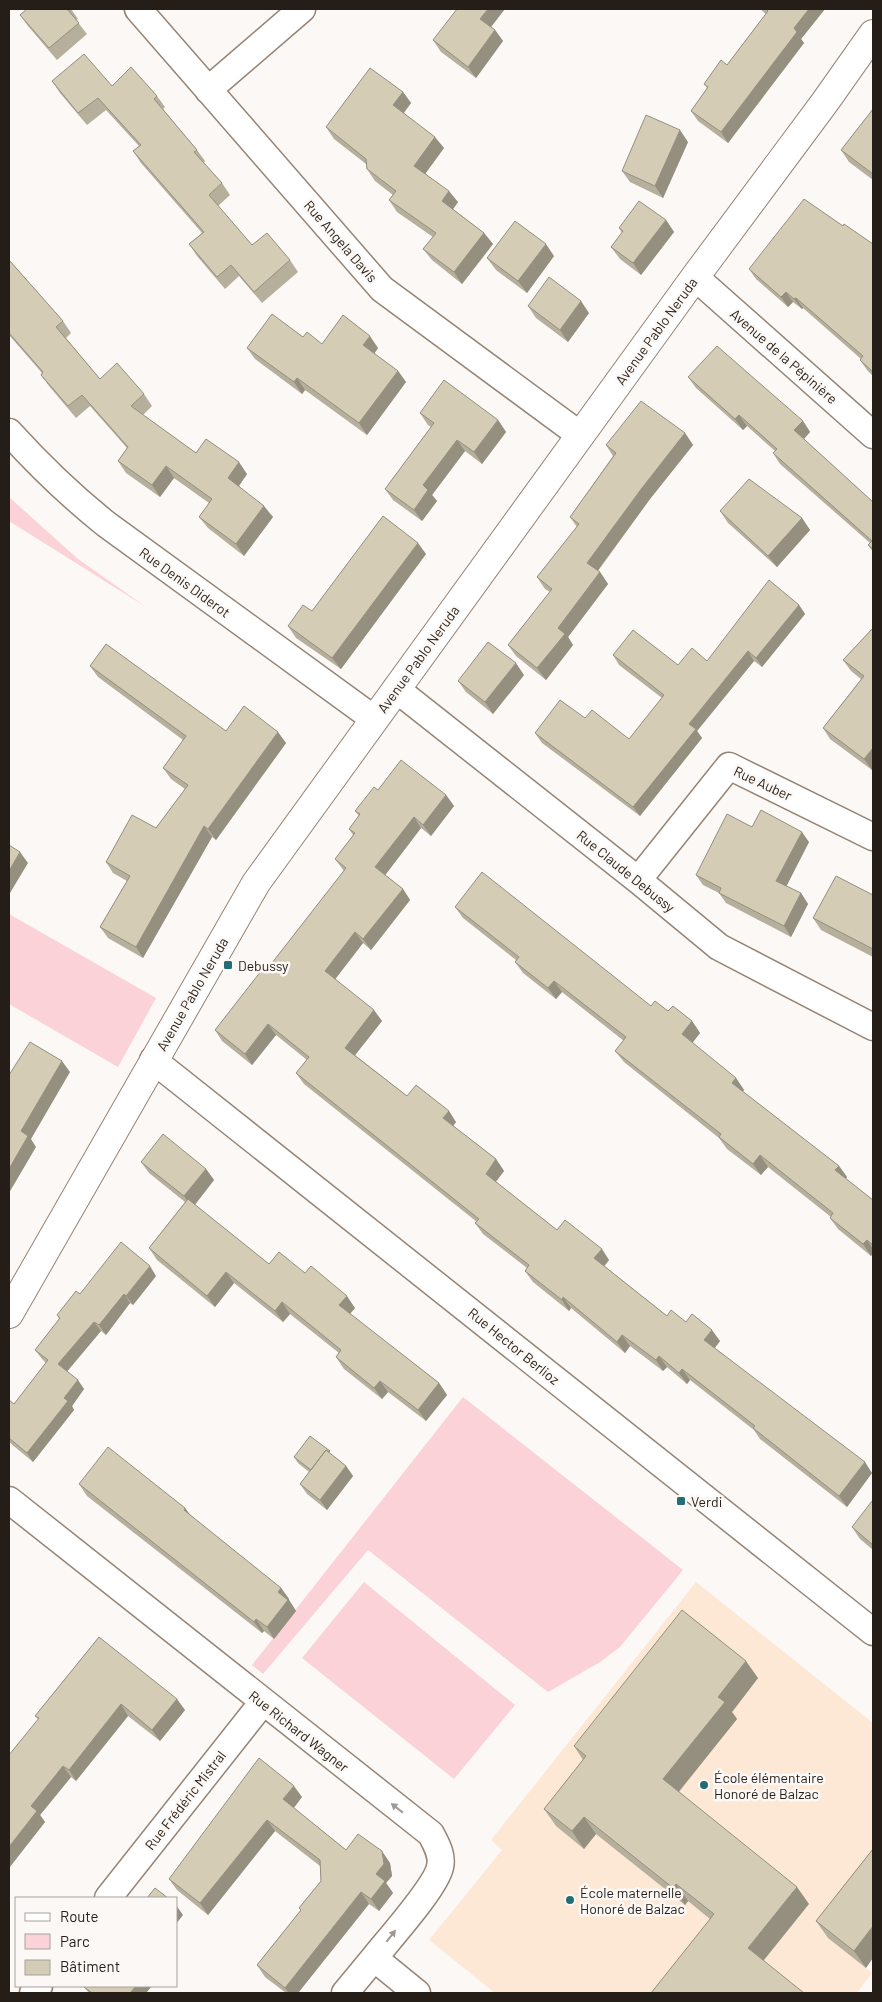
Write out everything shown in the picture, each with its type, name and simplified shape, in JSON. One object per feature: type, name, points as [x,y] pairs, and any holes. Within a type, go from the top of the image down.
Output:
[{"type":"street","name":"Rue Angela Davis","points":[[138,9],[382,289],[580,435]]},
{"type":"street","points":[[208,90],[302,9]]},
{"type":"street","name":"Avenue Pablo Neruda","points":[[9,1314],[256,883],[873,34]]},
{"type":"street","name":"Avenue de la Pépinière","points":[[695,277],[873,435]]},
{"type":"street","name":"Rue Denis Diderot","points":[[9,432],[38,464],[77,501],[106,524],[374,719]]},
{"type":"street","name":"Rue Claude Debussy","points":[[396,689],[638,880],[719,947],[873,1027]]},
{"type":"street","name":"Rue Auber","points":[[638,880],[729,766],[873,836]]},
{"type":"street","name":"Rue Hector Berlioz","points":[[153,1060],[873,1632]]},
{"type":"street","name":"Rue Richard Wagner","points":[[9,1500],[430,1834],[439,1848],[441,1866],[434,1882],[345,1993]]},
{"type":"street","name":"Rue Frédéric Mistral","points":[[109,1897],[263,1702]]},
{"type":"street","points":[[374,1958],[417,1993]]},
{"type":"shaded area","name":"École élémentaire Honoré de Balzac","points":[[696,1582],[873,1723],[873,1958],[866,1968],[872,1973],[857,1993],[495,1993],[429,1940],[502,1850],[491,1840]]},
{"type":"green space","points":[[9,497],[78,559],[146,607],[9,521]]},
{"type":"green space","points":[[9,914],[156,998],[118,1067],[9,1004]]},
{"type":"green space","points":[[463,1397],[683,1570],[620,1647],[600,1662],[548,1692],[368,1550],[263,1674],[252,1665]]},
{"type":"green space","points":[[364,1582],[515,1705],[454,1779],[302,1658]]},
{"type":"building","points":[[27,9],[67,9],[79,23],[49,48],[20,15]]},
{"type":"building","points":[[457,9],[488,9],[480,19],[495,30],[468,67],[433,40]]},
{"type":"building","points":[[766,9],[809,9],[794,28],[797,32],[721,132],[691,111],[708,87],[704,84],[721,60],[727,65],[768,11]]},
{"type":"building","points":[[84,54],[112,86],[131,67],[157,96],[154,99],[197,150],[194,152],[222,183],[209,195],[252,245],[267,233],[290,260],[254,292],[231,265],[217,277],[189,244],[204,232],[133,151],[141,145],[98,98],[78,113],[52,81]]},
{"type":"building","points":[[370,68],[403,92],[393,105],[435,137],[414,166],[449,191],[442,201],[484,233],[454,272],[423,249],[436,233],[389,200],[396,191],[367,169],[366,159],[326,127]]},
{"type":"building","points":[[873,109],[873,174],[841,150]]},
{"type":"building","points":[[646,115],[680,130],[655,186],[622,171]]},
{"type":"building","points":[[804,199],[873,244],[873,372],[860,360],[863,356],[796,298],[794,299],[786,292],[781,297],[749,269]]},
{"type":"building","points":[[639,201],[666,220],[633,263],[611,247],[623,231],[619,228]]},
{"type":"building","points":[[515,221],[546,244],[518,281],[487,258]]},
{"type":"building","points":[[9,260],[63,321],[56,327],[100,379],[117,363],[144,394],[131,406],[196,453],[206,439],[239,462],[228,478],[264,506],[236,544],[199,517],[212,499],[166,466],[152,485],[118,461],[128,447],[82,395],[68,406],[41,375],[43,372],[9,333]]},
{"type":"building","points":[[549,277],[581,301],[560,330],[528,306]]},
{"type":"building","points":[[272,314],[303,337],[307,332],[322,344],[343,315],[370,336],[363,345],[398,371],[359,423],[297,378],[294,382],[247,348]]},
{"type":"building","points":[[717,346],[803,421],[794,430],[873,502],[873,549],[868,545],[872,541],[773,453],[777,449],[739,415],[735,419],[688,377]]},
{"type":"building","points":[[444,380],[498,420],[474,452],[457,440],[423,485],[428,490],[414,510],[385,489],[434,423],[420,413]]},
{"type":"building","points":[[641,401],[685,433],[587,563],[600,572],[558,628],[565,634],[537,668],[508,645],[552,589],[537,577],[579,524],[570,517],[616,453],[606,445]]},
{"type":"building","points":[[749,479],[802,518],[768,556],[720,511]]},
{"type":"building","points":[[383,516],[418,543],[332,658],[288,626],[303,605],[312,611]]},
{"type":"building","points":[[769,580],[799,605],[756,658],[748,651],[689,724],[696,729],[633,807],[535,733],[560,700],[585,718],[592,710],[629,739],[664,695],[613,655],[633,630],[678,665],[692,648],[707,661]]},
{"type":"building","points":[[873,628],[873,748],[864,759],[823,728],[864,676],[843,660]]},
{"type":"building","points":[[488,642],[516,663],[485,702],[458,681]]},
{"type":"building","points":[[106,644],[226,731],[244,706],[278,732],[208,829],[204,826],[136,947],[100,927],[130,876],[106,862],[132,815],[156,828],[188,785],[163,768],[186,736],[90,666]]},
{"type":"building","points":[[401,760],[446,795],[423,825],[414,817],[375,867],[403,889],[363,939],[355,932],[325,971],[374,1010],[345,1048],[407,1096],[416,1085],[449,1111],[443,1118],[496,1159],[486,1174],[557,1230],[565,1220],[602,1249],[594,1258],[667,1316],[671,1310],[686,1322],[692,1314],[712,1330],[704,1340],[865,1462],[839,1496],[753,1428],[755,1426],[682,1369],[679,1373],[659,1356],[656,1360],[622,1335],[617,1342],[563,1297],[562,1300],[525,1271],[529,1265],[475,1223],[479,1219],[296,1073],[309,1057],[268,1024],[245,1054],[215,1030],[265,966],[268,968],[346,868],[335,859],[355,833],[349,829],[360,814],[355,811],[374,787],[378,790]]},
{"type":"building","points":[[761,810],[802,832],[776,881],[801,893],[784,926],[719,893],[721,888],[696,875],[727,814],[752,827]]},
{"type":"building","points":[[9,845],[20,852],[9,871]]},
{"type":"building","points":[[482,872],[651,1006],[655,1001],[668,1011],[673,1006],[692,1021],[682,1034],[736,1078],[732,1083],[839,1166],[835,1170],[873,1200],[873,1245],[867,1240],[863,1244],[830,1218],[833,1213],[760,1155],[753,1164],[719,1137],[721,1134],[615,1051],[626,1037],[554,981],[548,988],[515,962],[519,957],[455,907]]},
{"type":"building","points":[[836,876],[873,895],[873,949],[813,918]]},
{"type":"building","points":[[30,1042],[62,1061],[21,1131],[28,1136],[9,1169],[9,1075]]},
{"type":"building","points":[[163,1134],[206,1169],[184,1196],[141,1162]]},
{"type":"building","points":[[188,1199],[269,1264],[279,1252],[305,1273],[311,1266],[347,1296],[339,1305],[439,1383],[418,1410],[380,1381],[374,1388],[336,1357],[341,1350],[282,1302],[275,1311],[226,1272],[207,1296],[149,1248]]},
{"type":"building","points":[[121,1242],[150,1266],[99,1325],[94,1322],[58,1364],[78,1380],[64,1398],[68,1401],[27,1453],[9,1438],[9,1400],[14,1404],[48,1360],[35,1350],[60,1318],[57,1315],[76,1291],[80,1294]]},
{"type":"building","points":[[310,1436],[330,1451],[326,1450],[311,1470],[294,1457]]},
{"type":"building","points":[[108,1447],[281,1588],[278,1592],[288,1600],[267,1627],[256,1619],[254,1622],[79,1484]]},
{"type":"building","points":[[326,1450],[346,1466],[320,1500],[300,1484]]},
{"type":"building","points":[[873,1502],[873,1545],[852,1527]]},
{"type":"building","points":[[682,1610],[746,1661],[718,1697],[725,1702],[663,1779],[797,1887],[748,1948],[804,1993],[651,1993],[714,1914],[676,1884],[673,1888],[584,1817],[572,1831],[544,1809],[586,1756],[574,1746]]},
{"type":"building","points":[[99,1637],[177,1699],[152,1730],[121,1704],[69,1770],[63,1766],[31,1806],[37,1811],[9,1847],[9,1755],[39,1718],[35,1716]]},
{"type":"building","points":[[259,1758],[294,1786],[283,1799],[346,1850],[358,1834],[382,1851],[384,1864],[376,1874],[385,1881],[371,1899],[361,1892],[285,1988],[257,1965],[301,1910],[299,1908],[321,1881],[320,1860],[267,1820],[200,1903],[169,1879]]},
{"type":"building","points":[[873,1849],[873,1926],[854,1951],[816,1921]]},
{"type":"building","points":[[155,1888],[167,1897],[148,1897]]},
{"type":"building","points":[[84,1987],[135,1987],[130,1993],[92,1993]]},
{"type":"place","name":"Debussy","points":[[228,965]]},
{"type":"place","name":"Verdi","points":[[681,1501]]},
{"type":"place","name":"École élémentaire Honoré de Balzac","points":[[704,1785]]},
{"type":"place","name":"École maternelle Honoré de Balzac","points":[[570,1900]]}]
